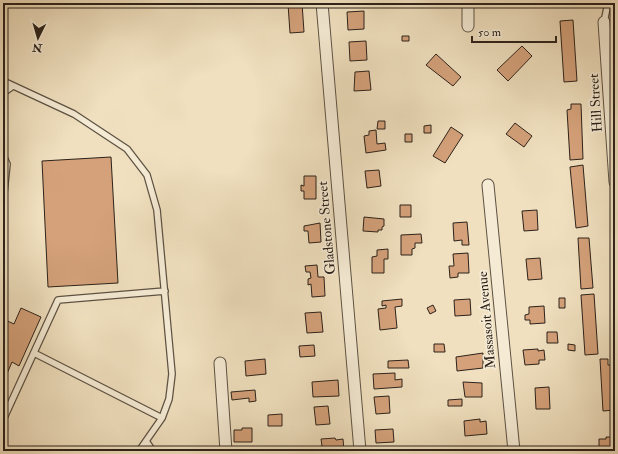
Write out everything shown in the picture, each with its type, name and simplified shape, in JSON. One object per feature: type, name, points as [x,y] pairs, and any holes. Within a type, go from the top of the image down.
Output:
[{"type":"street","name":"Gladstone Street","points":[[322,3],[360,451]]},
{"type":"street","points":[[468,3],[468,26]]},
{"type":"street","name":"Hill Street","points":[[604,22],[612,100],[615,182]]},
{"type":"street","name":"Massasoit Avenue","points":[[488,185],[514,451]]},
{"type":"street","points":[[220,363],[226,451]]},
{"type":"lane","points":[[604,22],[608,3]]},
{"type":"lane","points":[[3,81],[74,114],[127,149],[147,176],[157,210],[172,374],[168,399],[162,418],[139,451]]},
{"type":"lane","points":[[3,93],[13,86]]},
{"type":"lane","points":[[3,156],[7,164],[5,197],[3,202]]},
{"type":"lane","points":[[3,420],[58,300],[165,291]]},
{"type":"lane","points":[[34,353],[162,418]]},
{"type":"lane","points":[[146,441],[152,451]]},
{"type":"building","points":[[302,3],[304,32],[290,33],[288,4]]},
{"type":"building","points":[[571,3],[585,3],[585,6],[572,7]]},
{"type":"building","points":[[364,11],[364,29],[348,30],[347,12]]},
{"type":"building","points":[[573,20],[577,81],[564,82],[560,21]]},
{"type":"building","points":[[402,36],[409,36],[409,41],[402,41]]},
{"type":"building","points":[[366,41],[367,60],[350,61],[349,42]]},
{"type":"building","points":[[522,46],[532,56],[508,81],[497,70]]},
{"type":"building","points":[[436,54],[461,77],[453,86],[426,65]]},
{"type":"building","points":[[369,71],[371,90],[354,91],[355,72]]},
{"type":"building","points":[[571,104],[581,104],[583,159],[570,160],[567,110],[571,109]]},
{"type":"building","points":[[378,121],[385,121],[385,129],[377,129]]},
{"type":"building","points":[[515,123],[532,136],[524,147],[506,134]]},
{"type":"building","points":[[431,125],[431,133],[424,133],[424,126]]},
{"type":"building","points":[[451,127],[463,135],[445,163],[433,156]]},
{"type":"building","points":[[376,130],[377,144],[385,143],[386,150],[366,153],[364,136],[369,135],[369,131]]},
{"type":"building","points":[[405,134],[412,134],[412,142],[405,142]]},
{"type":"building","points":[[111,157],[118,283],[48,287],[42,161]]},
{"type":"building","points":[[583,165],[588,226],[576,228],[570,167]]},
{"type":"building","points":[[379,170],[381,186],[367,188],[365,171]]},
{"type":"building","points":[[304,176],[316,176],[316,199],[304,199],[304,191],[301,191],[301,185],[304,186]]},
{"type":"building","points":[[400,205],[411,205],[411,217],[400,217]]},
{"type":"building","points":[[537,210],[538,230],[524,231],[522,211]]},
{"type":"building","points":[[364,217],[384,219],[384,226],[382,227],[382,230],[378,230],[378,232],[363,231]]},
{"type":"building","points":[[467,222],[469,245],[462,245],[462,240],[454,241],[453,223]]},
{"type":"building","points":[[320,223],[321,242],[309,243],[308,231],[304,231],[304,226]]},
{"type":"building","points":[[421,234],[422,243],[415,243],[415,248],[412,249],[412,255],[401,255],[401,235]]},
{"type":"building","points":[[578,238],[589,238],[593,288],[581,289]]},
{"type":"building","points":[[388,249],[388,259],[384,259],[384,273],[372,273],[372,257],[377,256],[377,250]]},
{"type":"building","points":[[468,253],[469,273],[458,273],[458,277],[450,278],[449,266],[454,266],[453,254]]},
{"type":"building","points":[[540,258],[542,279],[528,280],[526,259]]},
{"type":"building","points":[[317,265],[318,277],[324,277],[325,296],[312,297],[311,284],[308,285],[308,279],[311,278],[310,272],[306,272],[305,266]]},
{"type":"building","points":[[594,294],[598,354],[585,355],[581,295]]},
{"type":"building","points":[[559,298],[565,298],[565,308],[559,308]]},
{"type":"building","points":[[402,299],[402,306],[395,307],[397,328],[380,330],[378,309],[386,308],[386,305],[382,306],[382,301]]},
{"type":"building","points":[[470,299],[471,315],[455,316],[454,300]]},
{"type":"building","points":[[433,305],[436,311],[430,314],[427,308]]},
{"type":"building","points":[[544,306],[545,323],[530,324],[530,320],[525,320],[525,315],[529,314],[529,307]]},
{"type":"building","points":[[21,308],[41,317],[19,366],[12,362],[3,383],[3,319],[14,324]]},
{"type":"building","points":[[321,312],[323,332],[307,333],[305,313]]},
{"type":"building","points":[[547,332],[557,332],[558,343],[547,343]]},
{"type":"building","points":[[434,344],[444,344],[445,352],[434,352]]},
{"type":"building","points":[[568,344],[575,345],[575,351],[568,350]]},
{"type":"building","points":[[314,345],[315,356],[300,357],[299,346]]},
{"type":"building","points":[[538,349],[538,351],[544,350],[545,360],[539,360],[539,364],[525,365],[523,350]]},
{"type":"building","points":[[483,353],[483,368],[457,371],[456,357]]},
{"type":"building","points":[[265,359],[266,374],[246,376],[245,361]]},
{"type":"building","points":[[600,359],[608,359],[608,365],[612,365],[615,410],[603,411]]},
{"type":"building","points":[[408,360],[409,368],[388,368],[388,361]]},
{"type":"building","points":[[395,373],[395,380],[402,379],[402,387],[374,389],[373,374]]},
{"type":"building","points":[[338,380],[339,396],[313,397],[312,382]]},
{"type":"building","points":[[463,382],[482,383],[482,397],[465,397]]},
{"type":"building","points":[[549,387],[550,409],[536,409],[535,388]]},
{"type":"building","points":[[255,390],[256,401],[249,402],[249,398],[232,400],[231,392]]},
{"type":"building","points":[[389,396],[390,413],[376,414],[374,397]]},
{"type":"building","points":[[462,399],[462,406],[448,406],[448,400]]},
{"type":"building","points":[[328,406],[330,424],[316,425],[314,407]]},
{"type":"building","points":[[282,414],[282,426],[268,426],[268,415]]},
{"type":"building","points":[[480,419],[480,422],[486,421],[487,434],[465,436],[464,421]]},
{"type":"building","points":[[242,428],[252,428],[252,442],[234,442],[234,430],[242,430]]},
{"type":"building","points":[[393,429],[394,442],[376,443],[375,430]]},
{"type":"building","points":[[606,437],[615,437],[615,451],[599,451],[599,439],[606,439]]},
{"type":"building","points":[[335,438],[336,440],[343,439],[344,451],[318,451],[318,447],[322,446],[321,439]]},
{"type":"building","points":[[552,447],[552,451],[537,451],[537,448]]}]
